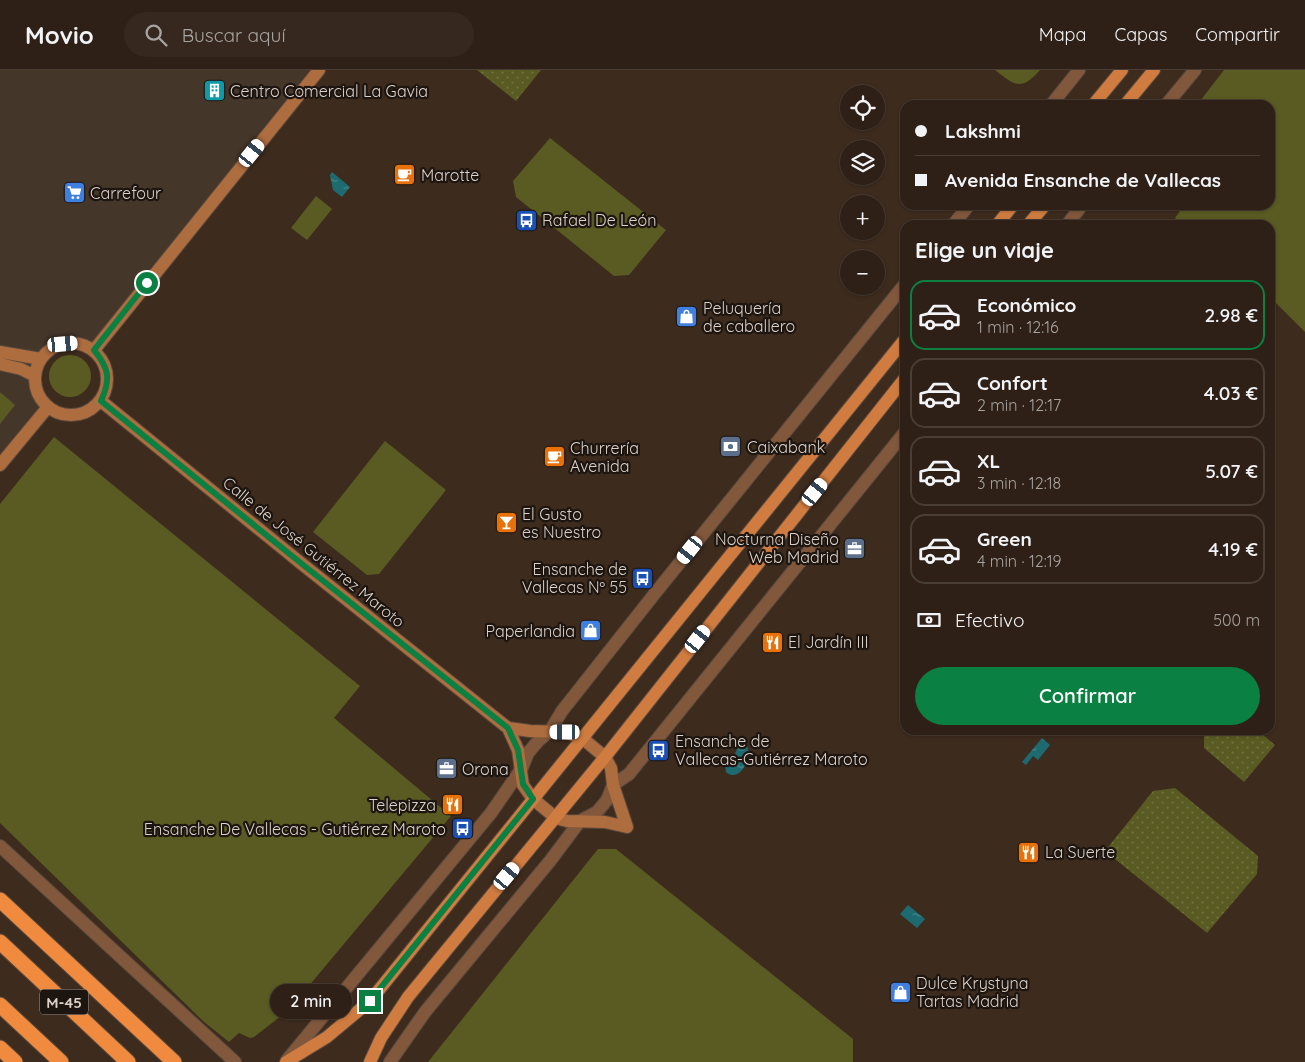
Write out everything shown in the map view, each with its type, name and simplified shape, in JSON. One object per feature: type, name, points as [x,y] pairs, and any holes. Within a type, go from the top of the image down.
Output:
[{"type":"highway","points":[[0,900],[174,1062]]},
{"type":"highway","name":"M-45","points":[[0,942],[128,1062]]},
{"type":"highway","name":"M-45","points":[[0,1005],[61,1062]]},
{"type":"highway","points":[[0,1048],[15,1062]]},
{"type":"main road","points":[[94,350],[319,70]]},
{"type":"main road","points":[[1097,100],[1122,70]]},
{"type":"main road","points":[[1129,100],[1154,70]]},
{"type":"main road","points":[[1001,220],[1009,210]]},
{"type":"main road","points":[[1032,220],[1041,210]]},
{"type":"main road","points":[[74,342],[94,350],[103,361],[108,374],[107,388],[101,401],[90,411],[76,415],[61,414],[48,407],[36,388],[35,376],[41,359],[54,347],[74,342]]},
{"type":"main road","points":[[286,1062],[327,1037],[370,1001],[900,345]]},
{"type":"main road","points":[[0,352],[41,359]]},
{"type":"main road","points":[[0,364],[21,369],[35,376]]},
{"type":"main road","points":[[370,1062],[381,1038],[408,997],[606,757],[900,384]]},
{"type":"main road","name":"Calle de José Gutiérrez Maroto","points":[[101,401],[508,728],[518,750],[523,784],[533,799],[556,818]]},
{"type":"main road","points":[[0,465],[48,407]]},
{"type":"main road","points":[[508,728],[565,732],[582,738],[606,757],[611,768],[613,785],[627,827],[605,822],[567,821],[556,818]]},
{"type":"street","points":[[1055,100],[1079,70]]},
{"type":"street","points":[[1170,100],[1195,70]]},
{"type":"street","points":[[957,220],[966,210]]},
{"type":"street","points":[[286,1062],[491,813],[522,768],[528,753],[539,740],[550,732],[562,711],[644,607],[900,290]]},
{"type":"street","points":[[390,1062],[425,1012],[550,861],[580,821],[596,812],[607,800],[613,785],[629,774],[900,438]]},
{"type":"street","points":[[0,846],[235,1062]]},
{"type":"shaded area","points":[[0,70],[319,70],[94,350],[74,342],[63,343],[54,347],[41,359],[35,376],[36,388],[48,407],[0,465]]},
{"type":"shaded area","points":[[477,70],[541,70],[516,101]]},
{"type":"shaded area","points":[[995,70],[1040,70],[1028,81],[1018,84]]},
{"type":"shaded area","points":[[1224,70],[1305,70],[1305,332],[1275,302],[1275,220],[1178,220],[1175,218],[1181,210],[1275,210],[1275,100],[1201,100]]},
{"type":"shaded area","points":[[550,138],[666,230],[629,275],[614,276],[516,197],[513,181]]},
{"type":"shaded area","points":[[316,196],[332,209],[307,240],[291,228]]},
{"type":"shaded area","points":[[66,355],[74,355],[85,361],[91,376],[85,391],[74,397],[66,397],[55,391],[49,380],[49,372],[55,361]]},
{"type":"shaded area","points":[[0,392],[15,405],[0,424]]},
{"type":"shaded area","points":[[54,437],[360,686],[334,718],[451,816],[297,1000],[281,1016],[254,1037],[250,1038],[239,1033],[229,1042],[204,1022],[0,823],[0,504]]},
{"type":"shaded area","points":[[385,441],[446,490],[379,574],[367,575],[313,532]]},
{"type":"shaded area","points":[[1204,735],[1263,735],[1275,745],[1244,782],[1204,748]]},
{"type":"shaded area","points":[[1175,788],[1258,856],[1257,874],[1207,933],[1105,851],[1153,791]]},
{"type":"shaded area","points":[[598,849],[616,849],[853,1039],[853,1062],[428,1062]]},
{"type":"water","points":[[332,172],[350,187],[342,197],[333,190],[330,175]]},
{"type":"water","points":[[1042,738],[1050,745],[1038,760],[1033,756],[1026,765],[1022,762]]},
{"type":"water","points":[[741,745],[747,746],[748,757],[746,763],[740,772],[736,775],[731,775],[726,772],[725,765],[733,758],[738,747]]},
{"type":"water","points":[[908,905],[925,919],[917,928],[900,914]]},
{"type":"place","name":"Centro Comercial La Gavia","points":[[214,91]]},
{"type":"place","name":"Marotte","points":[[405,175]]},
{"type":"place","name":"Carrefour","points":[[74,193]]},
{"type":"place","name":"Rafael De León","points":[[526,220]]},
{"type":"place","name":"Peluquería de caballero","points":[[687,317]]},
{"type":"place","name":"Caixabank","points":[[731,447]]},
{"type":"place","name":"Churrería Avenida","points":[[554,457]]},
{"type":"place","name":"El Gusto es Nuestro","points":[[506,523]]},
{"type":"place","name":"Nocturna Diseño Web Madrid","points":[[855,548]]},
{"type":"place","name":"Ensanche de Vallecas Nº 55","points":[[643,578]]},
{"type":"place","name":"Paperlandia","points":[[591,631]]},
{"type":"place","name":"El Jardín III","points":[[772,642]]},
{"type":"place","name":"Ensanche de Vallecas-Gutiérrez Maroto","points":[[659,750]]},
{"type":"place","name":"Orona","points":[[446,769]]},
{"type":"place","name":"Telepizza","points":[[452,805]]},
{"type":"place","name":"Ensanche De Vallecas - Gutiérrez Maroto","points":[[462,829]]},
{"type":"place","name":"La Suerte","points":[[1029,852]]},
{"type":"place","name":"Dulce Krystyna Tartas Madrid","points":[[900,992]]},
{"type":"route","points":[[147,283],[94,350],[103,361],[108,374],[107,388],[101,401],[508,728],[518,750],[523,784],[533,799],[370,1001]]}]
